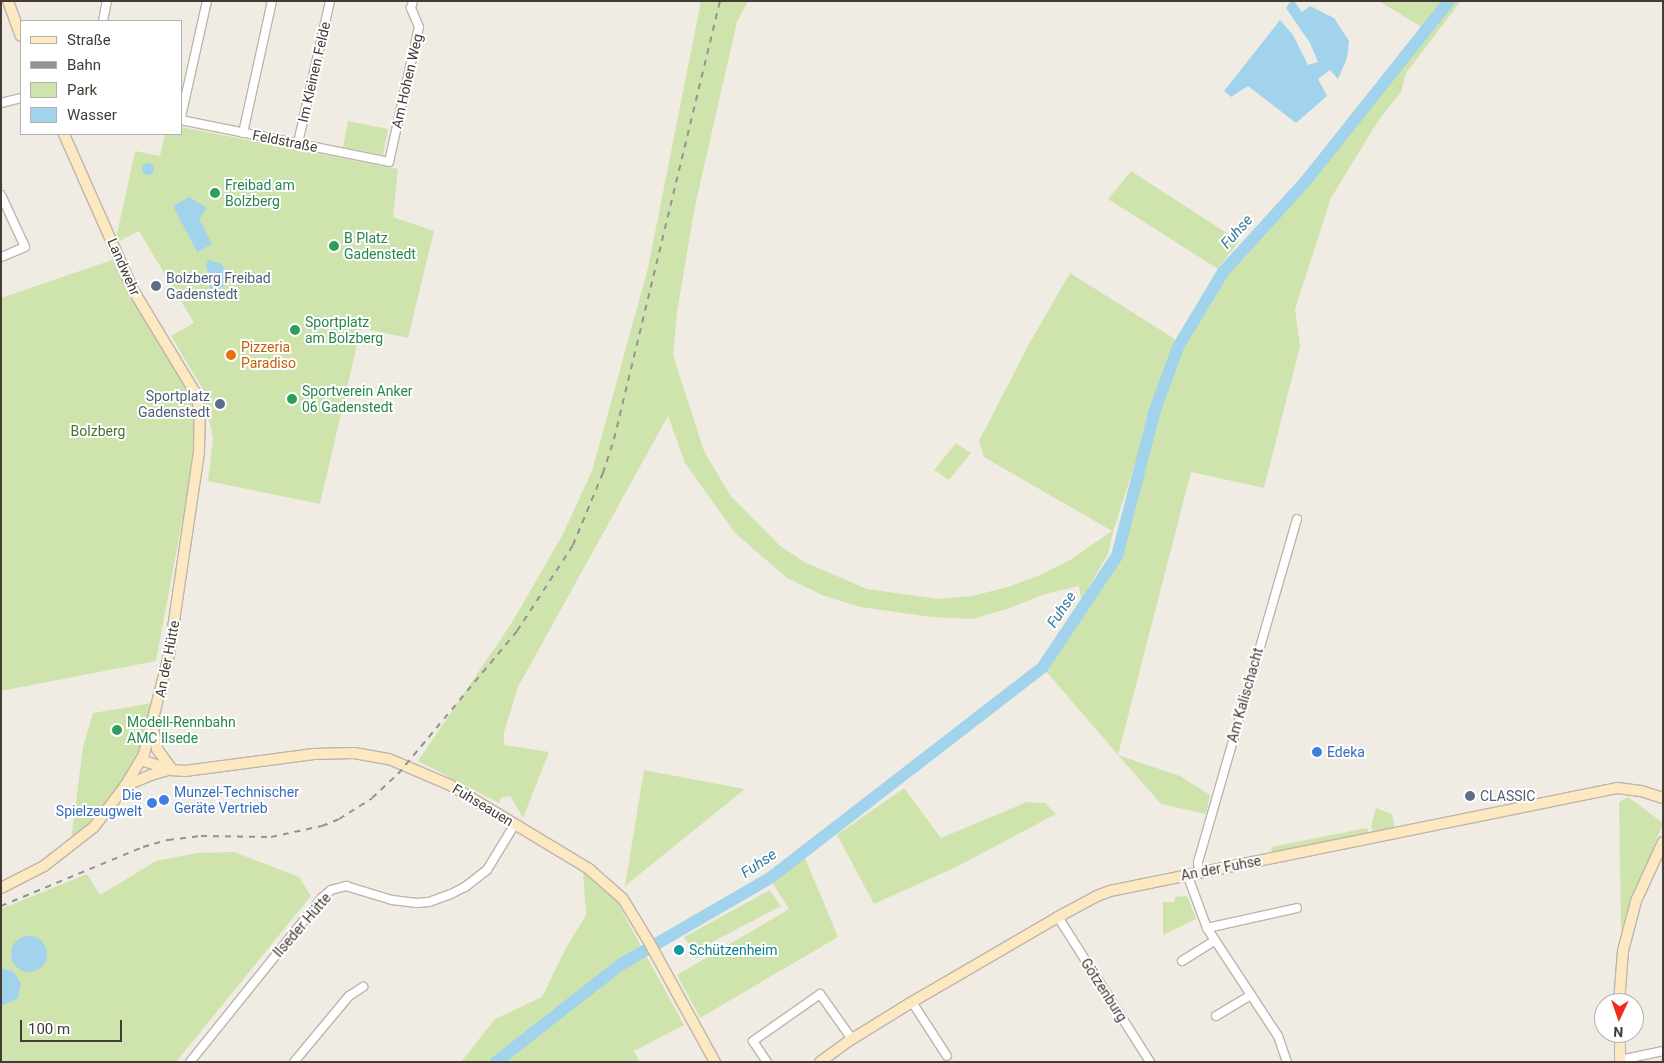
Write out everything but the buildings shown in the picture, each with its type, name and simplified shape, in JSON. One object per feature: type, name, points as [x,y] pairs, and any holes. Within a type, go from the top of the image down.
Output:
[{"type":"street","points":[[8,1],[20,33]]},
{"type":"street","points":[[102,20],[107,1]]},
{"type":"street","points":[[182,114],[207,1]]},
{"type":"street","points":[[243,132],[272,1]]},
{"type":"street","name":"Im Kleinen Felde","points":[[298,143],[330,1]]},
{"type":"street","name":"Am Hohen Weg","points":[[388,162],[419,27],[411,8],[413,1]]},
{"type":"street","points":[[1,103],[20,98]]},
{"type":"street","name":"Feldstraße","points":[[182,119],[388,162]]},
{"type":"street","name":"Landwehr","points":[[64,135],[133,290],[196,394]]},
{"type":"street","points":[[1,195],[25,247],[1,256]]},
{"type":"street","name":"An der Hütte","points":[[1,888],[44,866],[94,827],[125,786],[141,760],[152,727],[169,655],[196,476],[201,432],[196,394]]},
{"type":"street","name":"Am Kalischacht","points":[[1199,872],[1198,862],[1297,519]]},
{"type":"street","points":[[125,786],[151,775],[172,770],[157,749],[152,727]]},
{"type":"street","name":"Fuhseauen","points":[[141,760],[172,770],[185,771],[328,753],[369,755],[389,759],[450,785],[589,869],[623,899],[650,942],[715,1062]]},
{"type":"street","name":"An der Fuhse","points":[[820,1062],[852,1039],[912,1002],[1097,896],[1110,891],[1617,788],[1641,791],[1663,798]]},
{"type":"street","name":"Ilseder Hütte","points":[[190,1062],[322,898],[332,890],[346,886],[392,900],[417,903],[429,902],[451,894],[486,870],[515,824]]},
{"type":"street","points":[[1620,993],[1623,951],[1636,901],[1663,842]]},
{"type":"street","points":[[1187,874],[1207,928],[1278,1036],[1288,1062]]},
{"type":"street","points":[[1207,928],[1297,908]]},
{"type":"street","name":"Götzenburg","points":[[1058,918],[1150,1062]]},
{"type":"street","points":[[1182,961],[1215,940]]},
{"type":"street","points":[[294,1062],[348,996],[363,987]]},
{"type":"street","points":[[766,1062],[753,1041],[820,994],[852,1039]]},
{"type":"street","points":[[1216,1016],[1251,995]]},
{"type":"street","points":[[912,1002],[947,1056]]},
{"type":"street","points":[[1620,1043],[1620,1061],[1663,1051]]},
{"type":"green space","points":[[701,1],[748,1],[737,22],[695,206],[677,312],[673,355],[704,451],[730,495],[779,545],[804,562],[867,589],[939,599],[972,596],[1008,587],[1040,575],[1070,560],[1112,531],[984,457],[979,441],[1029,344],[1070,273],[1175,339],[1113,532],[1108,554],[1081,600],[1079,586],[1045,594],[1007,609],[972,619],[932,617],[860,607],[822,595],[787,578],[735,533],[685,463],[668,416],[518,687],[504,732],[504,745],[549,752],[523,818],[510,796],[501,798],[499,803],[418,761],[511,624],[562,536],[592,471],[648,268]]},
{"type":"green space","points":[[1379,1],[1448,1],[1423,28]]},
{"type":"green space","points":[[1455,1],[1461,1],[1406,73],[1401,92],[1378,121],[1331,198],[1295,309],[1300,346],[1264,488],[1191,472],[1118,755],[1045,670],[1119,558],[1159,411],[1180,353],[1228,271],[1316,177]]},
{"type":"green space","points":[[348,121],[388,129],[383,155],[343,147]]},
{"type":"green space","name":"Sportplatz am Bolzberg","points":[[182,127],[398,169],[393,217],[434,231],[408,338],[361,328],[320,504],[208,481],[213,438],[202,388],[171,336],[194,323],[139,231],[115,243],[135,151],[160,156],[165,135],[182,135]]},
{"type":"green space","points":[[1131,171],[1239,241],[1218,269],[1108,199]]},
{"type":"green space","name":"Bolzberg","points":[[112,260],[142,315],[190,391],[196,431],[190,479],[156,661],[1,691],[1,298]]},
{"type":"green space","points":[[956,443],[971,453],[949,480],[934,470]]},
{"type":"green space","points":[[152,703],[134,767],[87,825],[71,840],[83,747],[93,713]]},
{"type":"green space","points":[[1118,755],[1180,776],[1210,795],[1206,814],[1161,804]]},
{"type":"green space","points":[[644,770],[745,789],[625,886]]},
{"type":"green space","points":[[904,788],[941,838],[1027,802],[1045,803],[1056,814],[956,867],[874,904],[837,835]]},
{"type":"green space","points":[[1628,797],[1663,823],[1621,931],[1619,802]]},
{"type":"green space","points":[[1376,808],[1392,814],[1395,829],[1374,834],[1371,826]]},
{"type":"green space","points":[[1367,828],[1369,834],[1272,854],[1271,847]]},
{"type":"green space","points":[[234,852],[299,877],[311,896],[176,1062],[1,1062],[1,909],[87,874],[100,895],[156,861],[197,853]]},
{"type":"green space","points":[[805,858],[838,937],[700,1018],[677,975],[789,909],[772,882]]},
{"type":"green space","points":[[583,872],[608,890],[617,902],[684,1025],[634,1051],[640,1062],[461,1062],[495,1019],[542,997],[565,950],[586,915]]},
{"type":"green space","points":[[770,890],[781,906],[693,952],[684,937]]},
{"type":"green space","points":[[1187,896],[1196,919],[1163,935],[1163,902],[1175,902],[1175,897]]},
{"type":"water","points":[[1291,1],[1294,1],[1302,12],[1310,6],[1334,18],[1349,41],[1347,58],[1338,79],[1330,70],[1318,79],[1327,96],[1296,123],[1248,86],[1231,97],[1224,91],[1280,20],[1293,35],[1308,65],[1318,62],[1310,43],[1286,8]]},
{"type":"water","points":[[146,163],[150,163],[154,169],[150,175],[146,175],[142,171],[142,167]]},
{"type":"water","points":[[189,197],[207,208],[199,219],[212,244],[197,252],[173,206]]},
{"type":"water","points":[[208,260],[222,264],[229,277],[225,282],[226,285],[213,292],[208,284],[209,275],[206,266]]},
{"type":"water","points":[[29,936],[36,937],[42,941],[46,947],[46,961],[42,967],[36,971],[29,972],[22,971],[16,967],[12,961],[11,954],[12,947],[16,941],[22,937]]},
{"type":"water","points":[[1,968],[14,972],[21,984],[18,998],[4,1005],[1,1005]]},
{"type":"waterway","name":"Fuhse","points":[[496,1062],[620,965],[770,878],[1042,668],[1117,556],[1155,410],[1178,347],[1223,272],[1305,182],[1449,1]]},
{"type":"railway","points":[[1,906],[143,847],[168,840],[201,836],[271,837],[322,826],[339,819],[372,798],[398,774],[517,631],[573,545],[603,473],[614,439],[720,1]]},
{"type":"place","name":"Freibad am Bolzberg","points":[[215,193]]},
{"type":"place","name":"B Platz Gadenstedt","points":[[334,246]]},
{"type":"place","name":"Bolzberg Freibad Gadenstedt","points":[[156,286]]},
{"type":"place","name":"Sportplatz am Bolzberg","points":[[295,330]]},
{"type":"place","name":"Pizzeria Paradiso","points":[[231,355]]},
{"type":"place","name":"Sportverein Anker 06 Gadenstedt","points":[[292,399]]},
{"type":"place","name":"Sportplatz Gadenstedt","points":[[220,404]]},
{"type":"place","name":"Modell-Rennbahn AMC Ilsede","points":[[117,730]]},
{"type":"place","name":"Edeka","points":[[1317,752]]},
{"type":"place","name":"CLASSIC","points":[[1470,796]]},
{"type":"place","name":"Munzel-Technischer Geräte Vertrieb","points":[[164,800]]},
{"type":"place","name":"Die Spielzeugwelt","points":[[152,803]]},
{"type":"place","name":"Schützenheim","points":[[679,950]]}]
